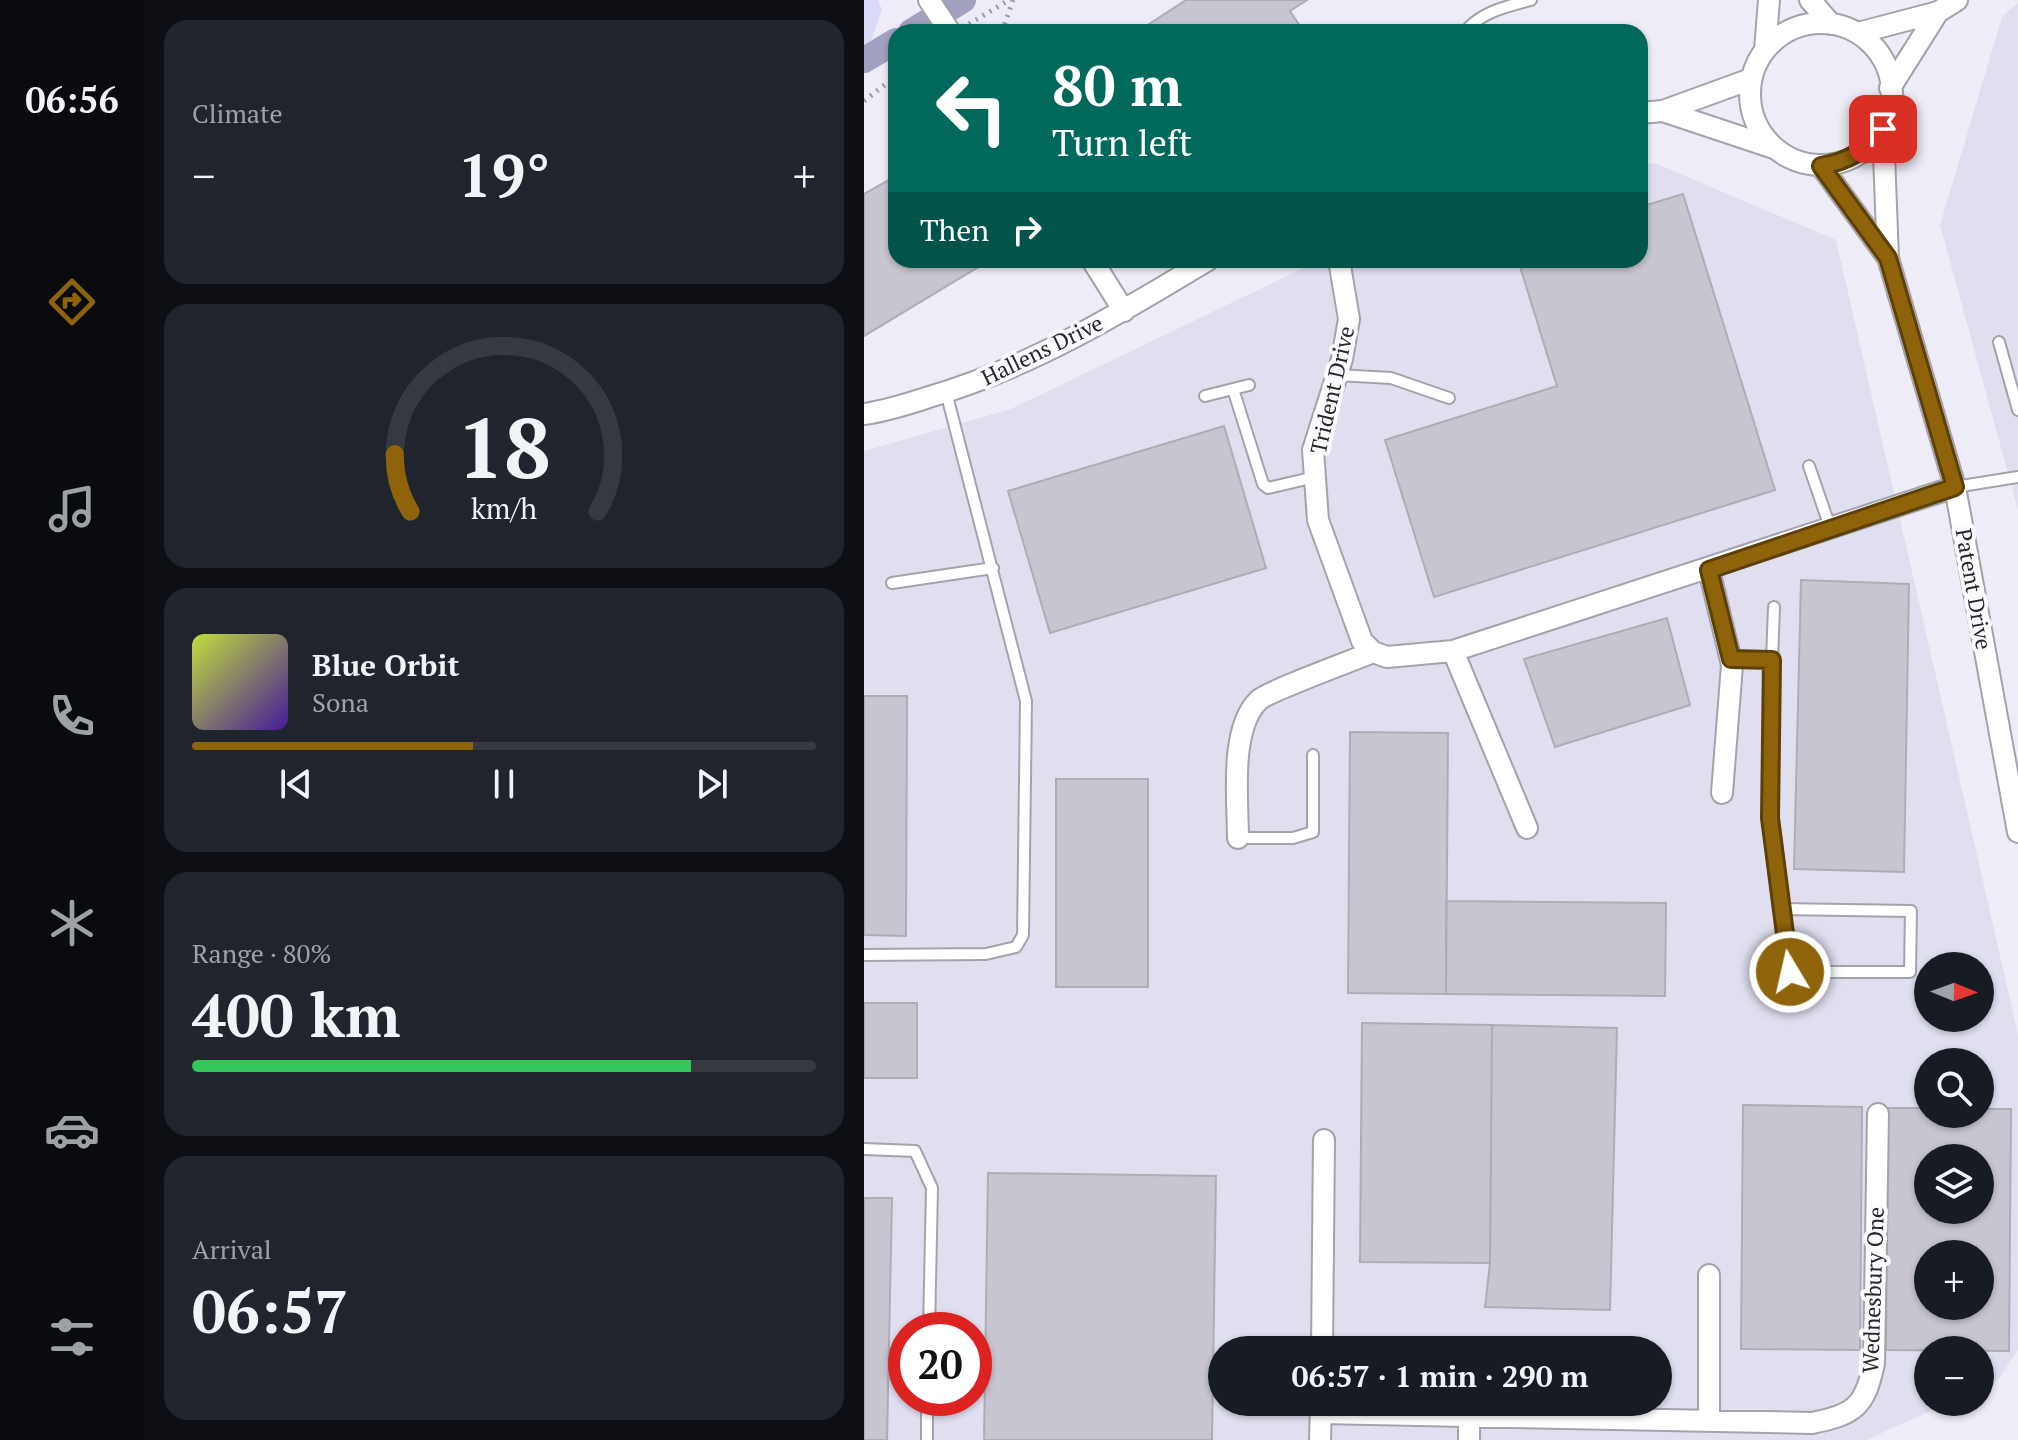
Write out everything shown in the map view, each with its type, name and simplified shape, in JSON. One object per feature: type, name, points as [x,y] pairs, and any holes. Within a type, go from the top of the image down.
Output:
[{"type":"street","points":[[929,0],[945,24]]},
{"type":"street","points":[[1765,50],[1769,0]]},
{"type":"street","points":[[1810,0],[1831,24]]},
{"type":"street","points":[[1858,33],[1938,12],[1957,0]]},
{"type":"street","points":[[1890,88],[1938,12]]},
{"type":"street","points":[[1663,111],[1774,148],[1796,161],[1821,166],[1844,162],[1868,148],[1883,129],[1891,105],[1888,73],[1879,53],[1858,33],[1831,24],[1800,26],[1780,35],[1765,50],[1751,79],[1750,104],[1760,132],[1774,148]]},
{"type":"street","points":[[1648,112],[1663,111],[1751,79]]},
{"type":"street","name":"Patent Drive","points":[[1883,129],[1888,258],[1955,487],[2018,832]]},
{"type":"street","name":"Patent Drive","points":[[1821,166],[1888,258]]},
{"type":"street","points":[[1097,268],[1124,311]]},
{"type":"street","name":"Hallens Drive","points":[[864,414],[946,392],[1014,367],[1124,311],[1195,268]]},
{"type":"street","name":"Trident Drive","points":[[1340,268],[1349,319],[1337,375],[1313,450],[1318,520],[1362,641],[1373,652]]},
{"type":"street","points":[[1238,838],[1238,750],[1244,728],[1259,700],[1373,652],[1387,657],[1453,651],[1709,570],[1955,487]]},
{"type":"street","points":[[1709,570],[1731,659],[1722,793]]},
{"type":"street","points":[[1453,651],[1527,828]]},
{"type":"street","name":"Wednesbury One","points":[[1454,1416],[1812,1423],[1841,1417],[1859,1406],[1869,1387],[1874,1363],[1878,1114]]},
{"type":"street","points":[[1322,1336],[1324,1140]]},
{"type":"street","points":[[1709,1275],[1709,1419]]},
{"type":"street","name":"Wednesbury One","points":[[1320,1440],[1321,1416]]},
{"type":"street","points":[[1469,1417],[1469,1440]]},
{"type":"lane","points":[[1471,24],[1494,12],[1531,0]]},
{"type":"lane","points":[[1999,342],[2018,410]]},
{"type":"lane","points":[[1337,375],[1391,378],[1449,398]]},
{"type":"lane","points":[[1205,396],[1249,385]]},
{"type":"lane","points":[[1233,389],[1263,484],[1268,488],[1315,477]]},
{"type":"lane","points":[[864,955],[986,954],[1016,947],[1023,935],[1026,701],[946,392]]},
{"type":"lane","points":[[1809,466],[1830,527]]},
{"type":"lane","points":[[1955,487],[2018,477]]},
{"type":"lane","points":[[892,583],[993,568]]},
{"type":"lane","points":[[1774,607],[1770,818],[1780,909],[1790,972],[1910,972],[1911,911],[1780,909]]},
{"type":"lane","points":[[1731,659],[1772,660]]},
{"type":"lane","points":[[1238,838],[1293,838],[1313,832],[1313,755]]},
{"type":"lane","points":[[864,1149],[915,1151],[932,1188],[929,1312]]},
{"type":"lane","points":[[927,1416],[927,1440]]},
{"type":"path","points":[[970,24],[1011,0]]},
{"type":"path","points":[[1004,24],[1011,0]]},
{"type":"path","points":[[864,101],[888,82]]},
{"type":"shaded area","points":[[864,0],[878,0],[882,10],[870,43],[864,46]]},
{"type":"shaded area","points":[[2018,3],[2018,510],[1940,225],[2002,17]]},
{"type":"shaded area","points":[[1655,163],[1836,240],[2018,1034],[2018,1350],[1998,1380],[1994,1382],[1994,1336],[1914,1336],[1914,1416],[1919,1416],[1866,1440],[864,1440],[864,451],[1011,409],[1303,268],[1648,268],[1648,164]]},
{"type":"building","points":[[1186,0],[1307,0],[1290,11],[1299,24],[1149,24]]},
{"type":"building","points":[[888,180],[888,268],[977,268],[864,336],[864,194]]},
{"type":"building","points":[[1683,194],[1775,490],[1434,597],[1385,440],[1557,386],[1520,268],[1648,268],[1648,205]]},
{"type":"building","points":[[1224,426],[1266,568],[1050,633],[1008,491]]},
{"type":"building","points":[[1801,580],[1909,584],[1904,872],[1794,869]]},
{"type":"building","points":[[1667,618],[1690,705],[1555,747],[1524,659]]},
{"type":"building","points":[[864,696],[907,696],[906,936],[864,935]]},
{"type":"building","points":[[1350,732],[1448,733],[1446,994],[1348,993]]},
{"type":"building","points":[[1056,779],[1148,779],[1148,987],[1056,987]]},
{"type":"building","points":[[1446,901],[1666,903],[1665,996],[1446,994]]},
{"type":"building","points":[[864,1003],[917,1003],[917,1078],[864,1078]]},
{"type":"building","points":[[1362,1023],[1492,1025],[1490,1263],[1360,1262]]},
{"type":"building","points":[[1492,1025],[1617,1028],[1610,1310],[1485,1307],[1490,1263]]},
{"type":"building","points":[[1743,1105],[1862,1107],[1860,1350],[1741,1349]]},
{"type":"building","points":[[1888,1108],[1914,1108],[1914,1128],[1994,1128],[1994,1109],[2011,1109],[2009,1351],[1994,1351],[1994,1336],[1914,1336],[1914,1350],[1886,1350]]},
{"type":"building","points":[[988,1173],[1216,1176],[1214,1336],[1208,1336],[1208,1416],[1212,1416],[1212,1440],[984,1440],[984,1416],[992,1416],[992,1312],[986,1312]]},
{"type":"building","points":[[864,1198],[892,1198],[887,1440],[864,1440]]},
{"type":"waterway","points":[[924,24],[963,0]]},
{"type":"waterway","points":[[864,60],[888,46]]},
{"type":"route","points":[[1790,972],[1770,818],[1772,660],[1731,659],[1709,570],[1955,487],[1888,258],[1821,166],[1844,162],[1868,148],[1883,129]]}]
